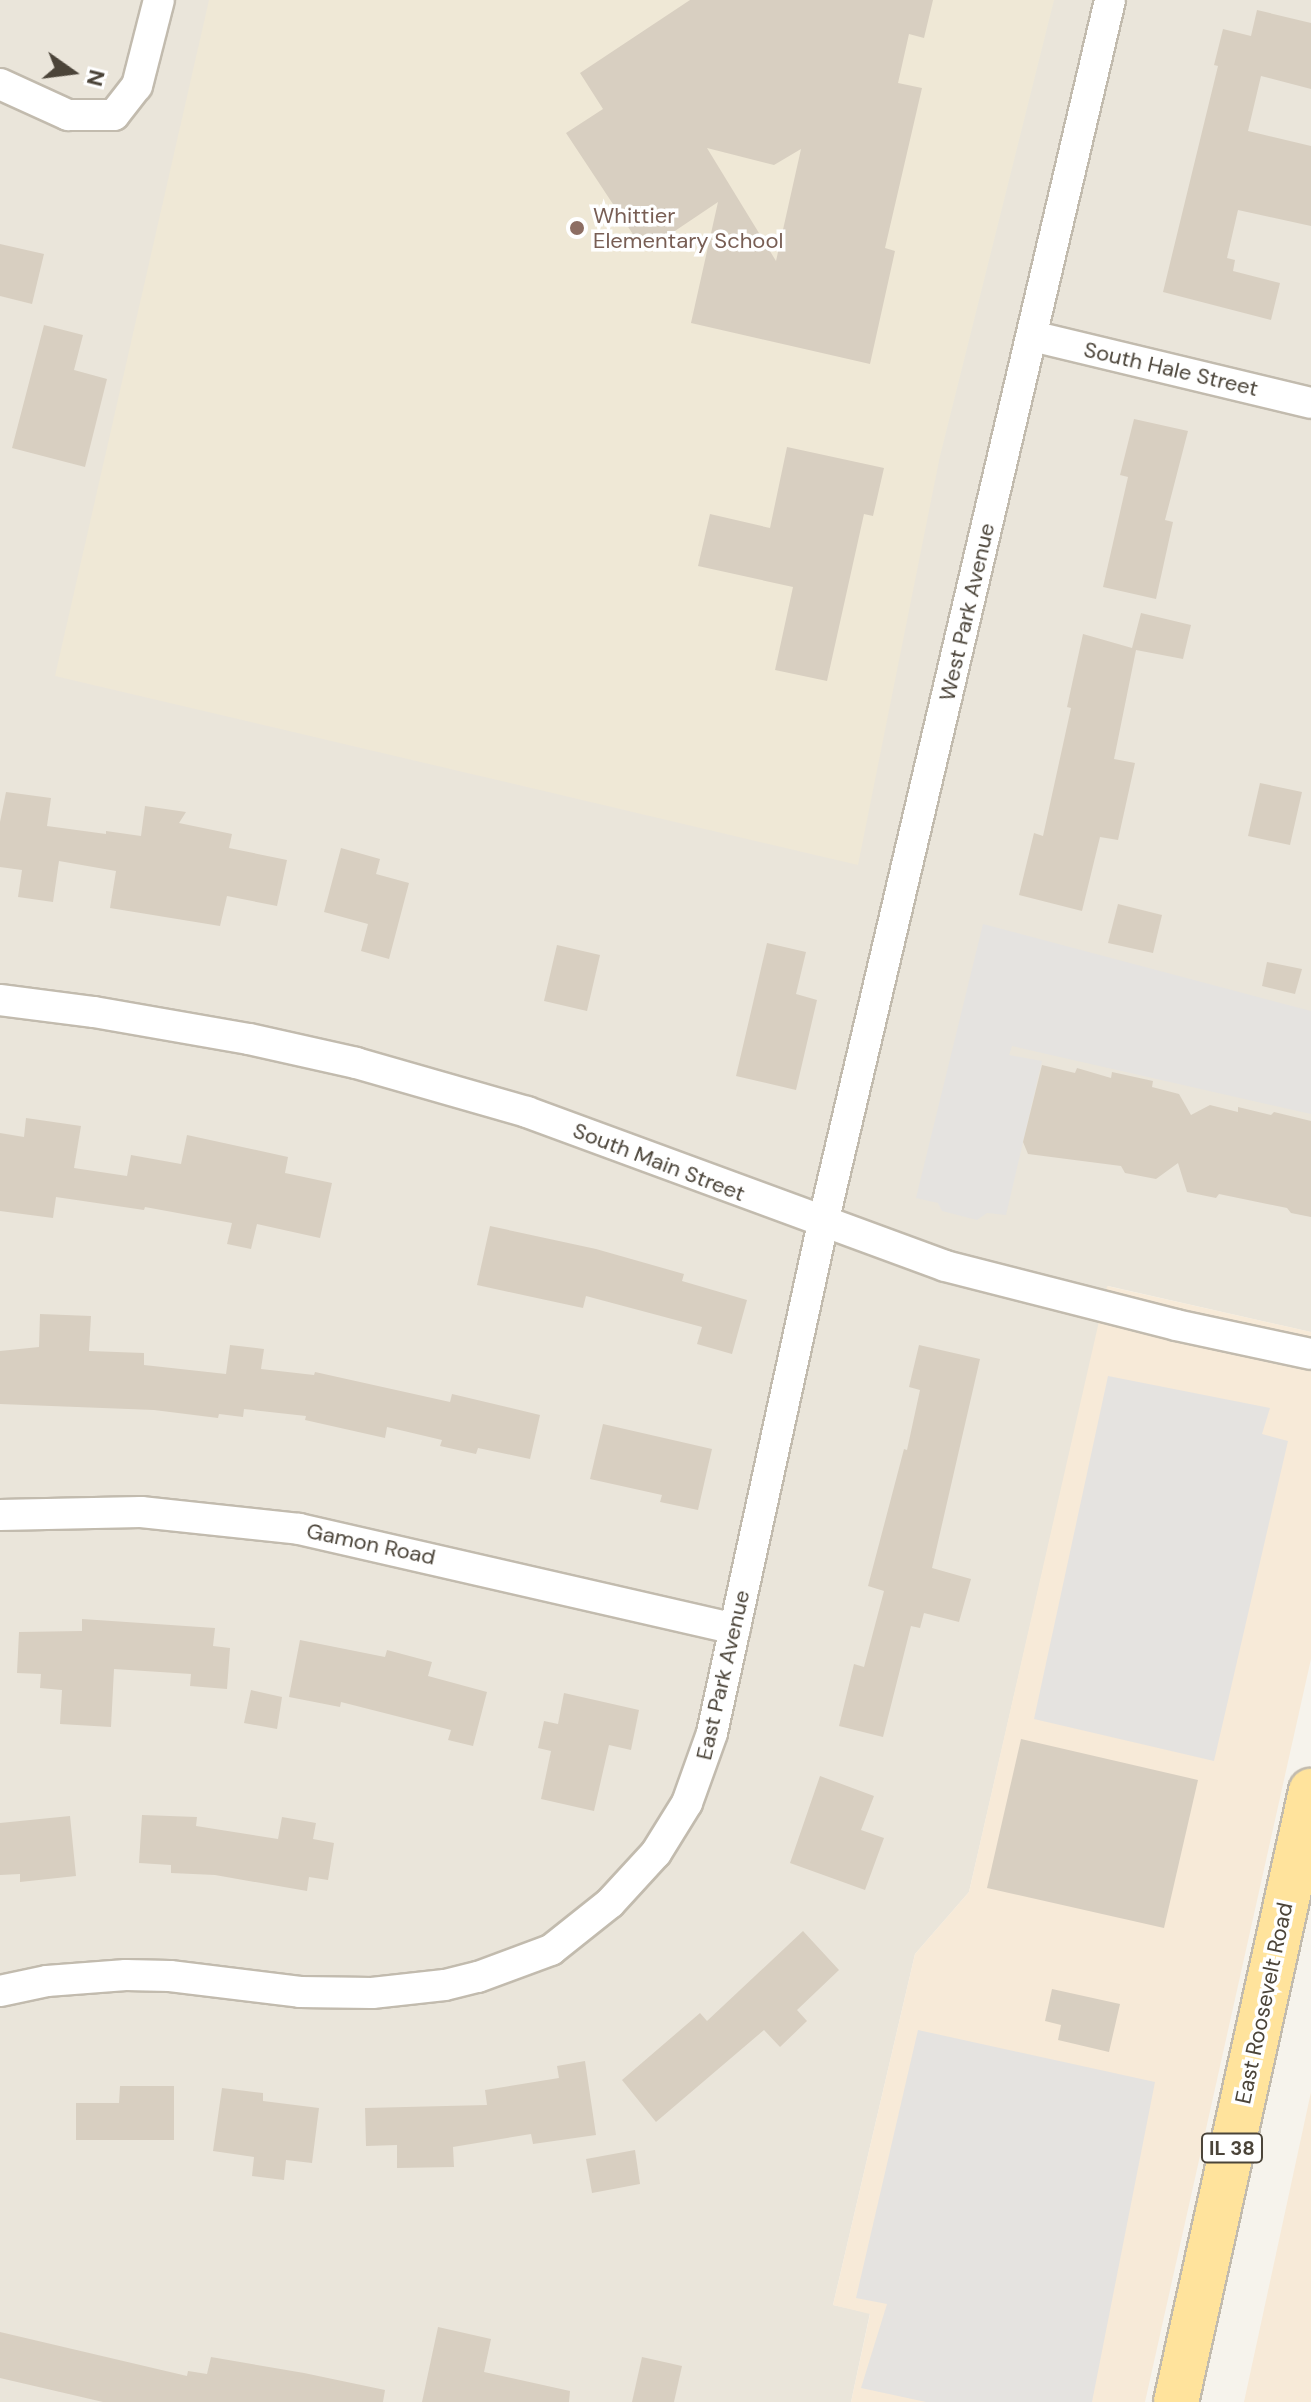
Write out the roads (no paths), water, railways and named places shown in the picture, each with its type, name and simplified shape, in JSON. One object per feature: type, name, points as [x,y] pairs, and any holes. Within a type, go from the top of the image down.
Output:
[{"type":"main road","name":"East Roosevelt Road","points":[[1176,2402],[1311,1791]]},
{"type":"street","points":[[0,84],[68,115],[114,115],[137,86],[159,0]]},
{"type":"street","name":"West Park Avenue","points":[[823,1223],[1110,0]]},
{"type":"street","name":"South Hale Street","points":[[1032,336],[1311,403]]},
{"type":"street","name":"South Main Street","points":[[0,1000],[94,1012],[234,1036],[356,1063],[527,1112],[823,1223],[1014,1286],[1311,1354]]},
{"type":"street","name":"East Park Avenue","points":[[0,1991],[47,1981],[126,1975],[170,1976],[300,1992],[372,1993],[445,1985],[551,1950],[610,1903],[638,1875],[687,1803],[712,1733],[823,1223]]},
{"type":"street","name":"Gamon Road","points":[[0,1515],[141,1512],[299,1529],[735,1629]]},
{"type":"place","name":"Whittier Elementary School","points":[[577,228]]}]
